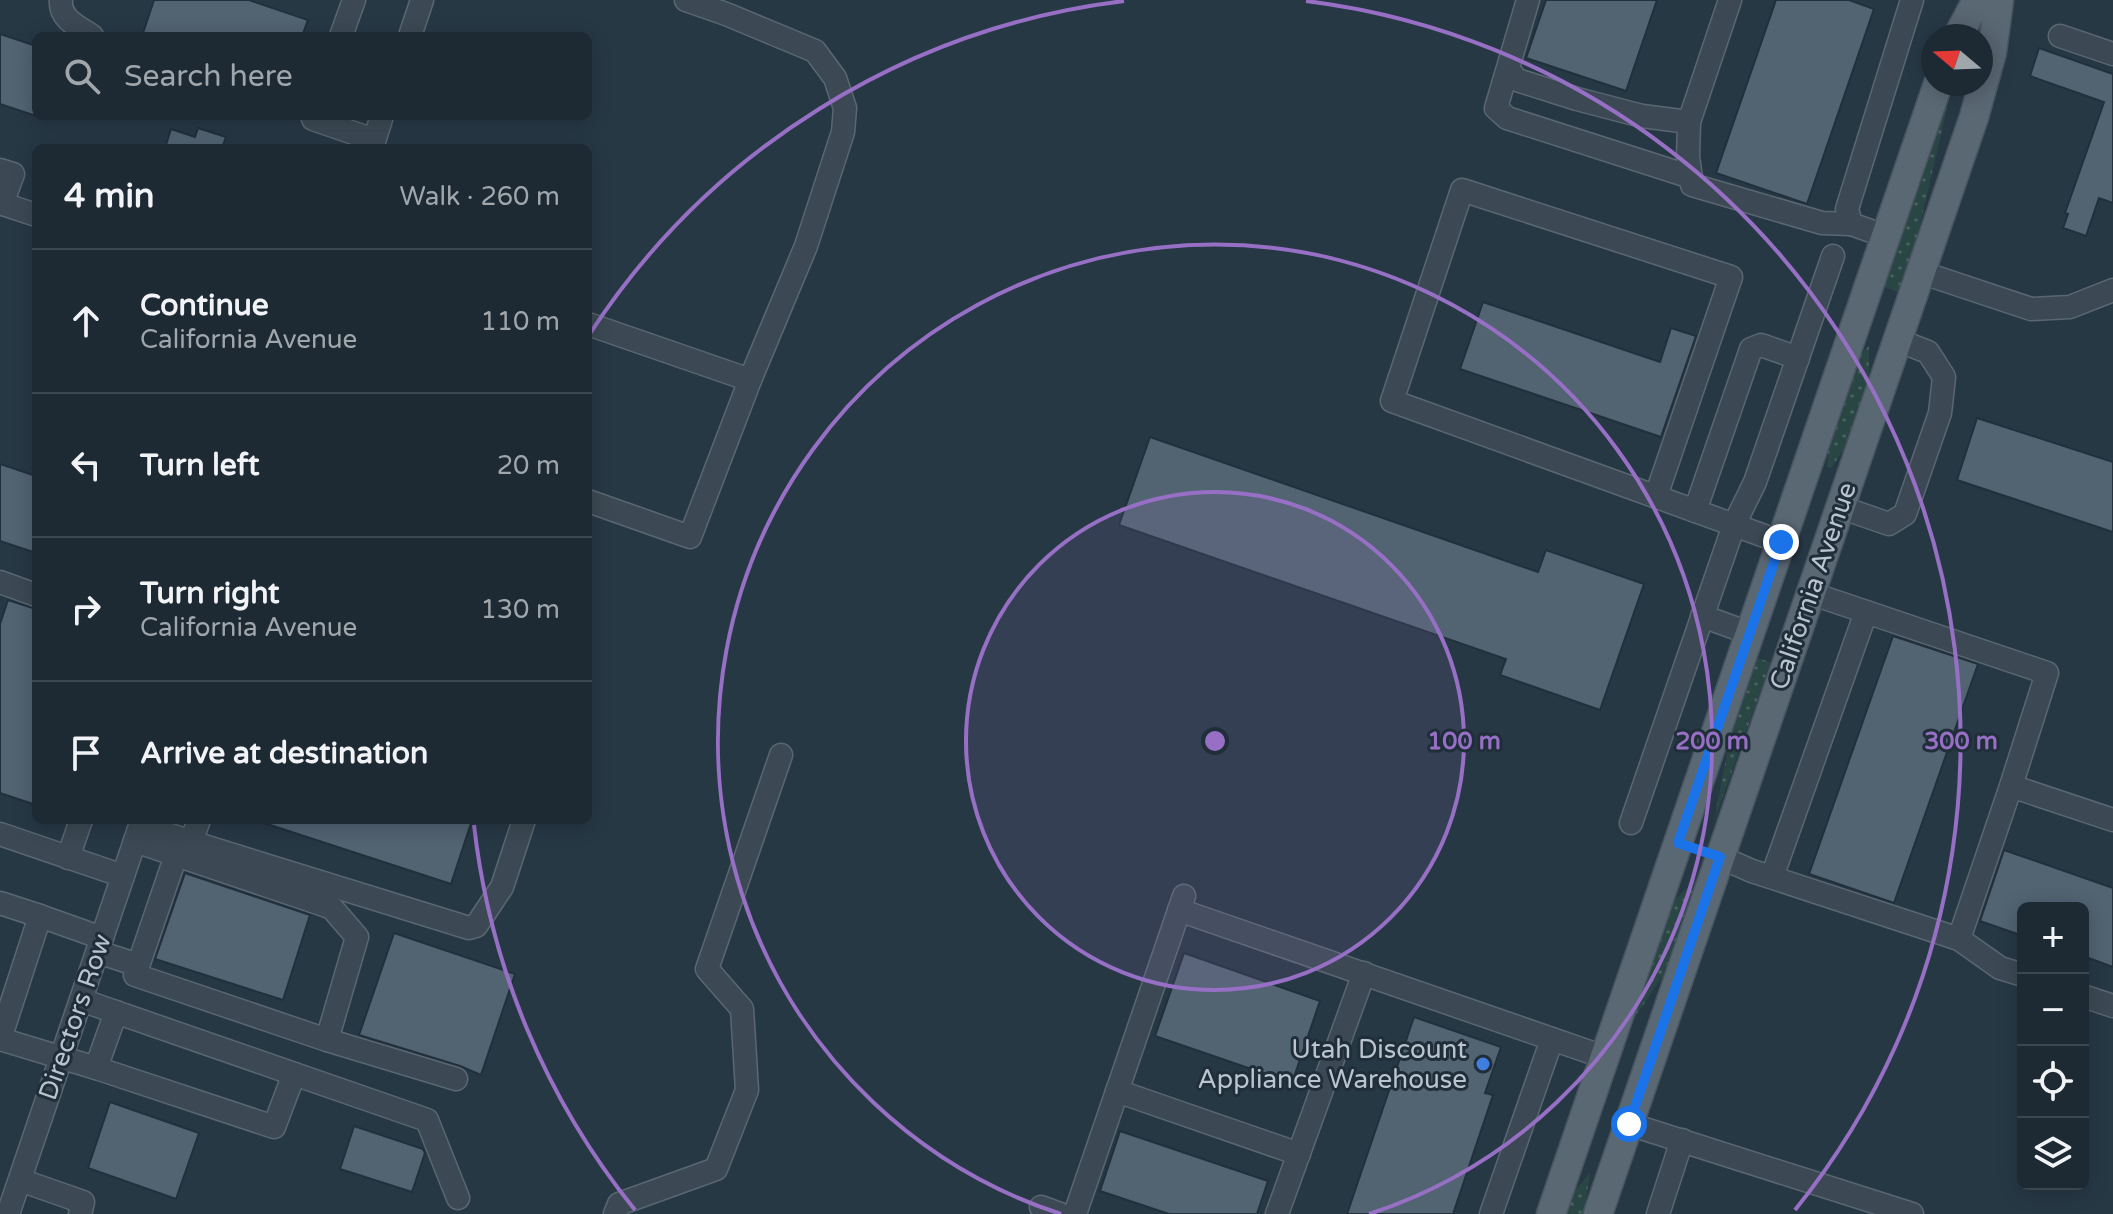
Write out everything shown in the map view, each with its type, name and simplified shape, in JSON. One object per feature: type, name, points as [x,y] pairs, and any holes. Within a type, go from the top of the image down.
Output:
[{"type":"main road","points":[[1964,24],[1977,0]]},
{"type":"main road","name":"California Avenue","points":[[1598,1214],[1984,85],[1998,23],[1999,0]]},
{"type":"main road","name":"California Avenue","points":[[1551,1214],[1934,96]]},
{"type":"main road","points":[[1855,324],[1897,340]]},
{"type":"main road","points":[[1798,493],[1840,507]]},
{"type":"main road","points":[[1768,580],[1810,593]]},
{"type":"main road","points":[[1678,843],[1720,857]]},
{"type":"main road","points":[[1595,1087],[1633,1112]]},
{"type":"street","points":[[61,0],[60,8],[66,18],[86,32]]},
{"type":"street","points":[[342,32],[354,0]]},
{"type":"street","points":[[411,32],[422,0]]},
{"type":"street","points":[[592,502],[690,537],[750,380],[806,246],[843,132],[845,108],[835,78],[815,51],[686,0]]},
{"type":"street","points":[[1528,0],[1496,108],[1507,118],[1691,177]]},
{"type":"street","points":[[1730,0],[1689,122],[1688,157],[1692,185],[1822,223],[1851,224],[1885,236]]},
{"type":"street","points":[[1851,224],[1847,209],[1912,0]]},
{"type":"street","points":[[2060,36],[2113,54]]},
{"type":"street","points":[[1509,70],[1517,80],[1577,99],[1642,116],[1689,122]]},
{"type":"street","points":[[317,120],[373,144],[381,120]]},
{"type":"street","points":[[0,170],[13,174],[1,204],[32,214]]},
{"type":"street","points":[[1656,496],[1731,277],[1462,190],[1392,401],[1781,542]]},
{"type":"street","points":[[1631,823],[1734,525],[1755,482],[1833,256]]},
{"type":"street","points":[[1920,272],[2031,309],[2070,307],[2113,290]]},
{"type":"street","points":[[592,325],[750,380]]},
{"type":"street","points":[[1840,507],[1889,524],[1905,514],[1940,413],[1944,377],[1928,352],[1897,340]]},
{"type":"street","points":[[1695,511],[1751,349],[1761,345],[1798,358]]},
{"type":"street","points":[[0,582],[32,594]]},
{"type":"street","points":[[1810,593],[2047,673],[1959,939]]},
{"type":"street","points":[[1772,877],[1866,612]]},
{"type":"street","points":[[1702,616],[1749,633]]},
{"type":"street","points":[[615,1214],[619,1204],[716,1169],[747,1090],[742,1009],[707,969],[781,755]]},
{"type":"street","points":[[2011,786],[2113,820]]},
{"type":"street","points":[[68,858],[80,824]]},
{"type":"street","points":[[197,824],[184,848],[135,975],[327,1040],[456,1079]]},
{"type":"street","points":[[184,848],[469,928],[476,926],[502,887],[523,824]]},
{"type":"street","points":[[139,828],[332,908],[357,937],[327,1040]]},
{"type":"street","name":"Directors Row","points":[[10,1197],[61,1059],[139,828]]},
{"type":"street","points":[[0,834],[123,876]]},
{"type":"street","points":[[1720,857],[1959,939],[2000,968],[2020,974]]},
{"type":"street","points":[[0,903],[40,916],[138,965]]},
{"type":"street","points":[[1075,1214],[1181,903],[1364,973],[1604,1057]]},
{"type":"street","points":[[40,916],[0,1039],[274,1127],[294,1074]]},
{"type":"street","points":[[1277,1214],[1364,973]]},
{"type":"street","points":[[2089,998],[2113,1006]]},
{"type":"street","points":[[81,1000],[427,1120],[458,1198]]},
{"type":"street","points":[[96,1068],[116,1012]]},
{"type":"street","points":[[1491,1214],[1552,1039]]},
{"type":"street","points":[[1117,1091],[1299,1154]]},
{"type":"street","points":[[1633,1112],[1682,1140],[1912,1214]]},
{"type":"street","points":[[1658,1214],[1682,1140]]},
{"type":"street","points":[[10,1197],[83,1202],[80,1214]]},
{"type":"green space","points":[[1939,107],[1947,108],[1911,264],[1900,293],[1879,285]]},
{"type":"green space","points":[[1869,346],[1869,383],[1849,442],[1831,468],[1827,466],[1830,429],[1855,359]]},
{"type":"green space","points":[[1754,657],[1771,662],[1714,821],[1737,701]]},
{"type":"green space","points":[[1697,879],[1666,971],[1623,1035],[1668,906]]},
{"type":"green space","points":[[1590,1173],[1584,1214],[1561,1214],[1565,1202]]},
{"type":"building","points":[[154,0],[249,0],[308,20],[304,32],[143,32]]},
{"type":"building","points":[[1546,0],[1657,0],[1626,91],[1526,58]]},
{"type":"building","points":[[1776,0],[1849,0],[1874,9],[1807,204],[1716,173]]},
{"type":"building","points":[[0,34],[32,45],[32,115],[0,104]]},
{"type":"building","points":[[2039,48],[2113,74],[2113,203],[2099,198],[2086,236],[2063,228],[2068,214],[2065,213],[2104,102],[2030,76]]},
{"type":"building","points":[[198,128],[226,137],[223,144],[166,144],[171,129],[195,137]]},
{"type":"building","points":[[1483,302],[1660,362],[1671,328],[1696,336],[1661,437],[1460,369]]},
{"type":"building","points":[[1977,418],[2113,462],[2113,532],[1957,480]]},
{"type":"building","points":[[1150,437],[1538,572],[1546,550],[1644,584],[1600,710],[1500,675],[1506,659],[1119,525]]},
{"type":"building","points":[[0,464],[32,475],[32,552],[0,541]]},
{"type":"building","points":[[8,600],[32,608],[32,804],[0,793],[0,624]]},
{"type":"building","points":[[1893,636],[1978,664],[1894,903],[1809,874]]},
{"type":"building","points":[[267,824],[471,824],[451,884]]},
{"type":"building","points":[[2004,850],[2113,888],[2113,967],[2089,958],[2089,902],[2017,902],[2017,934],[1980,921]]},
{"type":"building","points":[[185,873],[310,915],[283,1000],[155,959]]},
{"type":"building","points":[[394,933],[515,974],[481,1075],[359,1035]]},
{"type":"building","points":[[1184,953],[1320,1001],[1292,1083],[1155,1036]]},
{"type":"building","points":[[1414,1017],[1501,1047],[1485,1093],[1493,1095],[1453,1214],[1347,1214]]},
{"type":"building","points":[[110,1102],[199,1133],[176,1199],[88,1168]]},
{"type":"building","points":[[354,1126],[423,1149],[425,1153],[412,1192],[340,1169]]},
{"type":"building","points":[[1120,1131],[1268,1181],[1257,1214],[1169,1214],[1100,1191]]},
{"type":"place","name":"Utah Discount Appliance Warehouse","points":[[1483,1064]]},
{"type":"route","points":[[1629,1124],[1720,857],[1678,843],[1781,542]]}]
